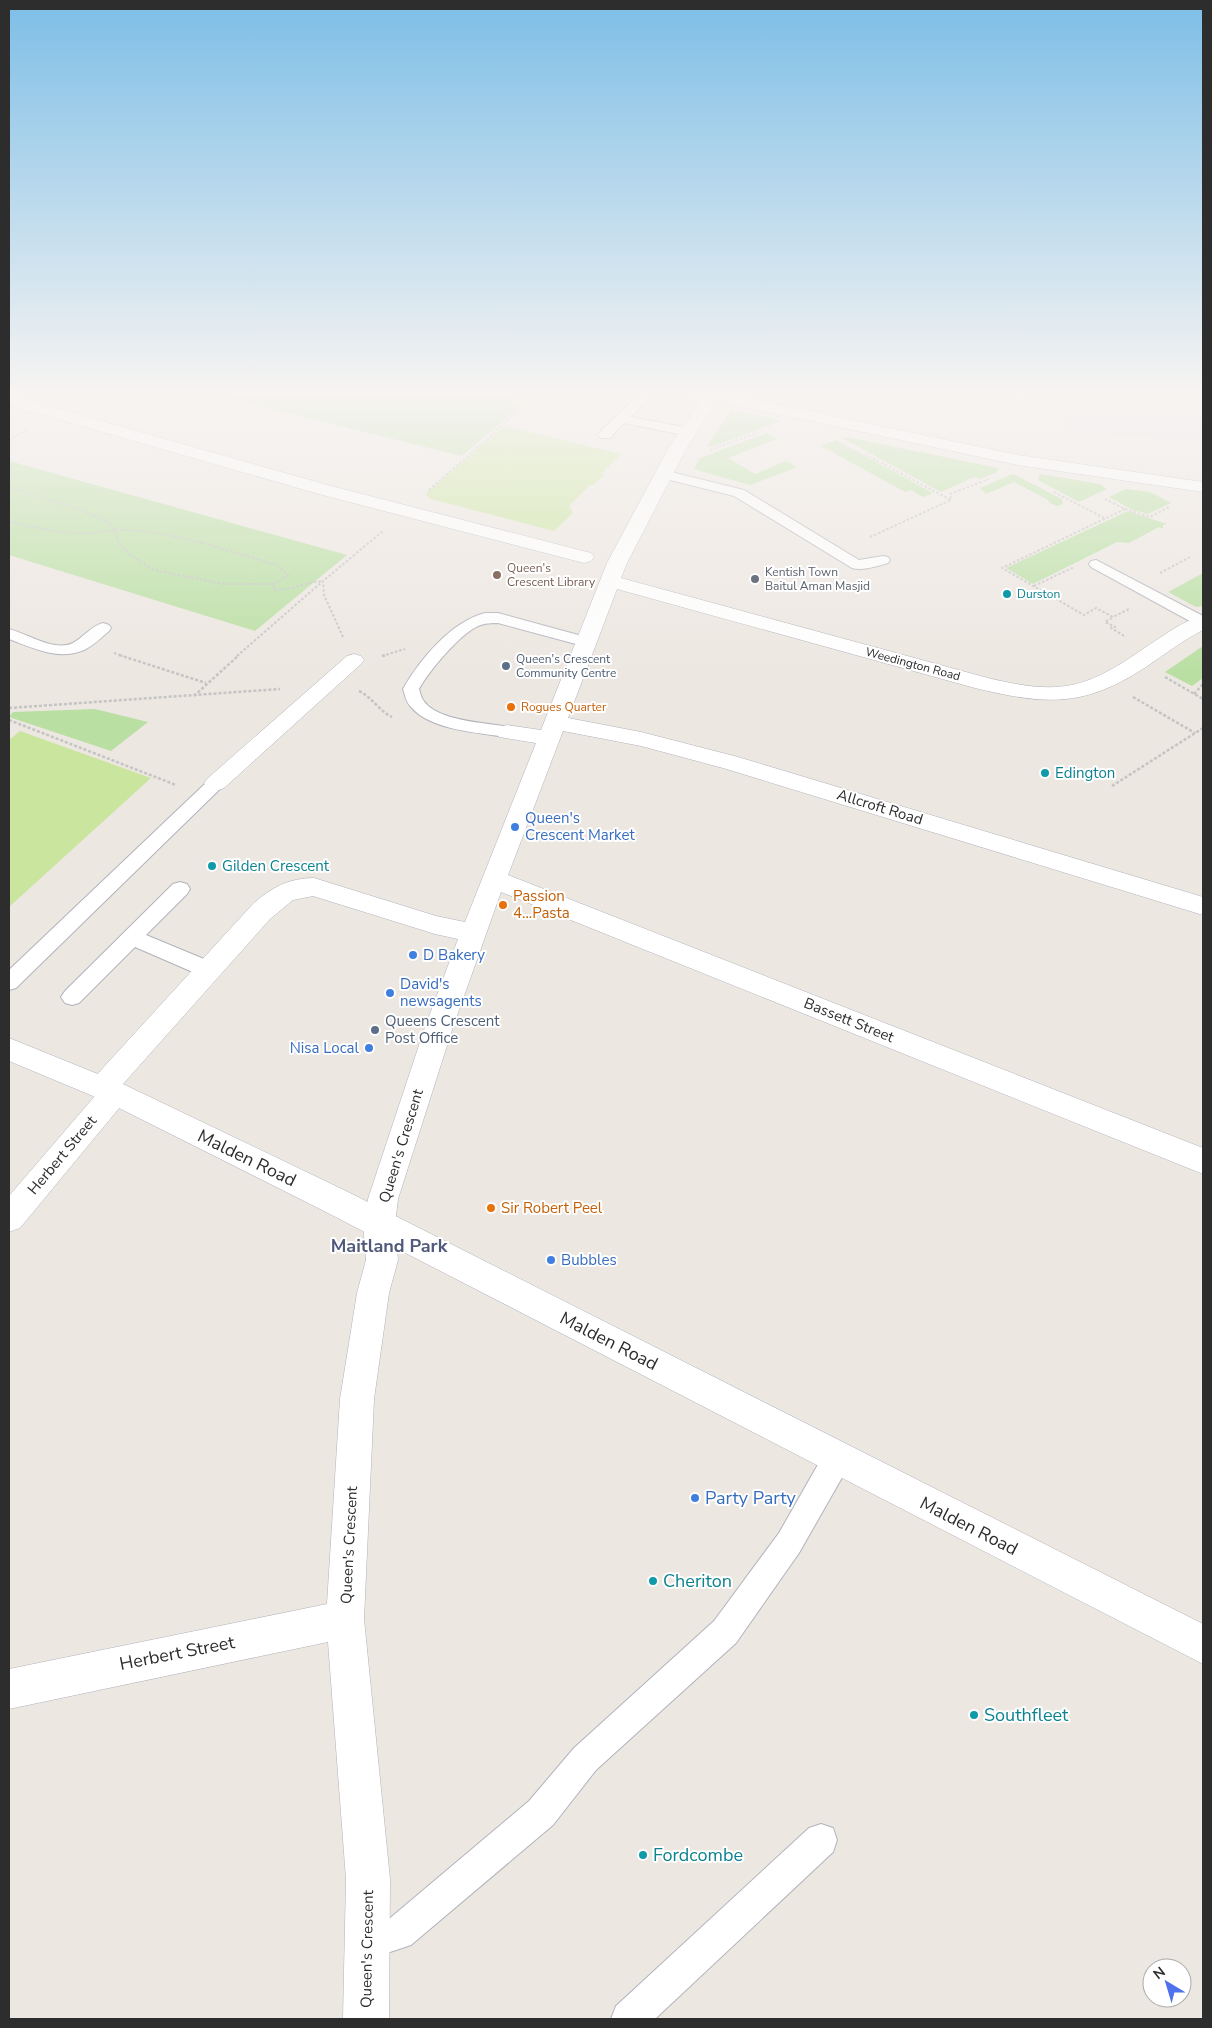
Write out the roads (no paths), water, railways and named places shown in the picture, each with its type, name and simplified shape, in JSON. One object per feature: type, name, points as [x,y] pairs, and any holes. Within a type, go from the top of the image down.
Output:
[{"type":"street","name":"Weedington Road","points":[[310,486],[588,558],[614,572],[1017,691],[1048,695],[1082,692],[1106,681],[1146,657],[1185,630],[1203,622]]},
{"type":"street","name":"Queen's Crescent","points":[[366,2019],[368,1879],[345,1619],[357,1399],[373,1293],[382,1260],[379,1224],[383,1199],[473,933],[495,880],[551,730],[614,572],[658,486]]},
{"type":"street","points":[[210,789],[354,660]]},
{"type":"street","name":"Allcroft Road","points":[[506,732],[551,730],[607,732],[695,753],[932,822],[1203,906]]},
{"type":"street","name":"Bassett Street","points":[[495,880],[1203,1161]]},
{"type":"street","points":[[109,1090],[209,970],[274,899],[282,893],[301,887],[314,887],[435,925],[473,933]]},
{"type":"street","name":"Malden Road","points":[[9,1049],[109,1090],[379,1224],[1203,1645]]},
{"type":"street","name":"Herbert Street","points":[[9,1218],[109,1090]]},
{"type":"street","name":"Herbert Street","points":[[9,1689],[103,1667],[281,1634],[345,1619]]},
{"type":"lane","points":[[713,486],[739,493],[857,565],[883,560]]},
{"type":"lane","points":[[1096,564],[1203,622]]},
{"type":"lane","points":[[506,732],[456,723],[428,713],[416,703],[411,689],[421,671],[463,628],[485,618],[506,620],[587,642]]},
{"type":"lane","points":[[9,634],[58,650],[66,650],[83,644],[102,628]]},
{"type":"lane","points":[[9,982],[210,789]]},
{"type":"lane","points":[[72,997],[180,888]]},
{"type":"lane","points":[[132,937],[209,970]]},
{"type":"lane","points":[[366,1943],[399,1933],[541,1813],[585,1759],[725,1632],[788,1543],[838,1457]]},
{"type":"lane","points":[[629,2019],[822,1840]]},
{"type":"place","name":"Queen's Crescent Library","points":[[497,575]]},
{"type":"place","name":"Kentish Town Baitul Aman Masjid","points":[[755,579]]},
{"type":"place","name":"Durston","points":[[1007,594]]},
{"type":"place","name":"Queen's Crescent Community Centre","points":[[506,666]]},
{"type":"place","name":"Rogues Quarter","points":[[511,707]]},
{"type":"place","name":"Edington","points":[[1045,773]]},
{"type":"place","name":"Queen's Crescent Market","points":[[515,827]]},
{"type":"place","name":"Gilden Crescent","points":[[212,866]]},
{"type":"place","name":"Passion 4...Pasta","points":[[503,905]]},
{"type":"place","name":"D Bakery","points":[[413,955]]},
{"type":"place","name":"David's newsagents","points":[[390,993]]},
{"type":"place","name":"Queens Crescent Post Office","points":[[375,1030]]},
{"type":"place","name":"Nisa Local","points":[[369,1048]]},
{"type":"place","name":"Sir Robert Peel","points":[[491,1208]]},
{"type":"place","name":"Bubbles","points":[[551,1260]]},
{"type":"place","name":"Party Party","points":[[695,1498]]},
{"type":"place","name":"Cheriton","points":[[653,1581]]},
{"type":"place","name":"Southfleet","points":[[974,1715]]},
{"type":"place","name":"Fordcombe","points":[[643,1855]]},
{"type":"district","name":"Maitland Park","points":[[389,1246]]}]
